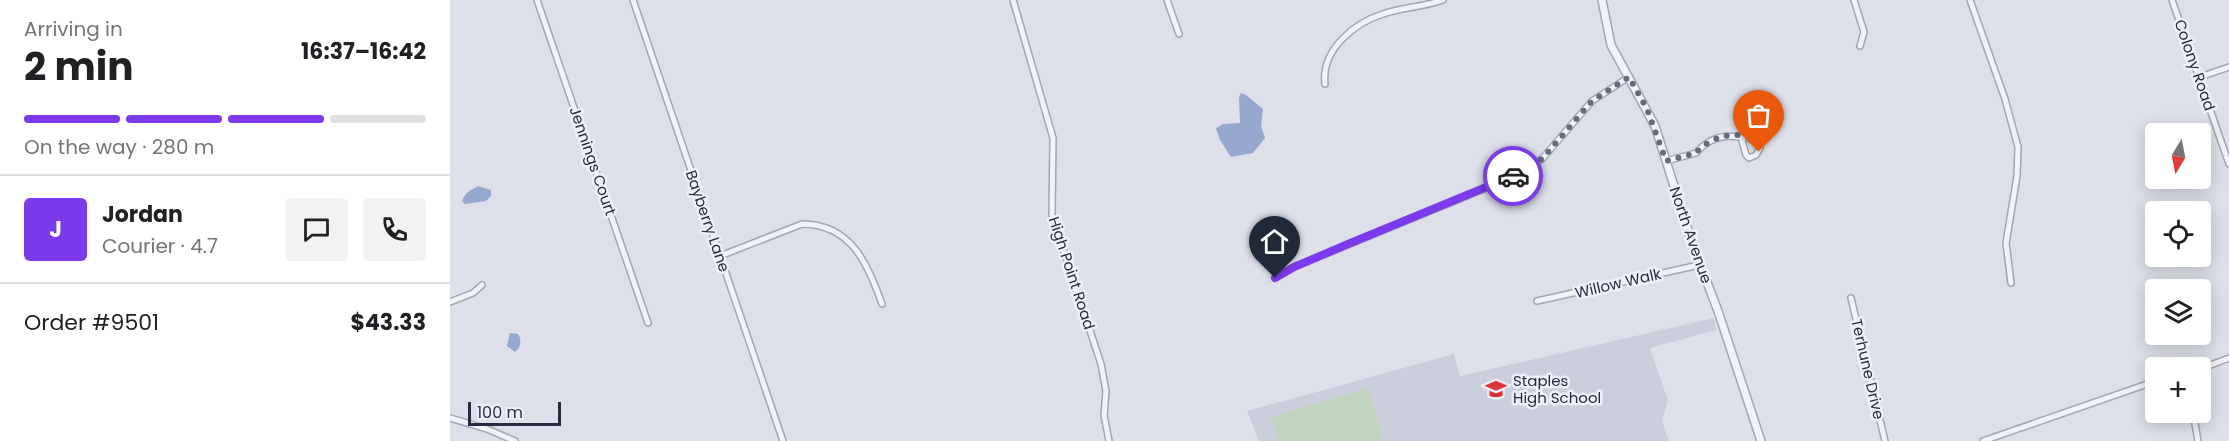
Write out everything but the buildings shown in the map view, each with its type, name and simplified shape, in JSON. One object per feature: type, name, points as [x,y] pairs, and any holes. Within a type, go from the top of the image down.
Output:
[{"type":"street","name":"Jennings Court","points":[[537,0],[648,323]]},
{"type":"street","name":"Bayberry Lane","points":[[633,0],[783,441]]},
{"type":"street","name":"High Point Road","points":[[1013,0],[1053,138],[1051,210],[1101,364],[1106,392],[1104,415],[1109,441]]},
{"type":"street","points":[[1167,0],[1179,34]]},
{"type":"street","points":[[1325,84],[1325,68],[1340,40],[1382,14],[1443,0]]},
{"type":"street","name":"North Avenue","points":[[1602,0],[1608,34],[1617,57],[1647,109],[1761,441]]},
{"type":"street","points":[[1854,0],[1864,32],[1860,46]]},
{"type":"street","points":[[1971,0],[2005,99],[2018,147],[2017,176],[2006,243],[2011,283]]},
{"type":"street","name":"Colony Road","points":[[2172,0],[2229,164]]},
{"type":"street","points":[[2200,77],[2229,67]]},
{"type":"street","points":[[1275,278],[1294,267],[1513,177],[1551,151],[1573,121],[1592,101],[1629,77]]},
{"type":"street","points":[[1666,161],[1696,153],[1700,147],[1711,140],[1732,136],[1741,137]]},
{"type":"street","points":[[720,256],[802,224],[817,224],[830,229],[852,243],[874,283],[882,304]]},
{"type":"street","name":"Willow Walk","points":[[1537,301],[1699,265]]},
{"type":"street","points":[[450,302],[472,293],[482,285]]},
{"type":"street","name":"Terhune Drive","points":[[1851,298],[1885,441]]},
{"type":"street","points":[[2211,365],[2229,358]]},
{"type":"street","points":[[1983,441],[2145,385]]},
{"type":"street","points":[[450,418],[497,432],[515,441]]},
{"type":"street","points":[[2195,423],[2198,441]]},
{"type":"shaded area","name":"Staples High School","points":[[1714,318],[1716,330],[1650,348],[1668,401],[1662,421],[1669,441],[1259,441],[1247,411],[1454,354],[1460,376]]},
{"type":"green space","points":[[1368,388],[1383,441],[1278,441],[1271,417]]},
{"type":"water","points":[[1241,93],[1263,109],[1261,126],[1265,138],[1253,153],[1231,157],[1220,140],[1216,128],[1223,124],[1240,123],[1239,98]]},
{"type":"water","points":[[478,186],[491,190],[491,196],[486,201],[465,204],[462,201],[465,195]]},
{"type":"water","points":[[510,333],[518,334],[520,338],[520,346],[515,352],[507,346]]},
{"type":"way so far","points":[[1513,176],[1542,159],[1592,101],[1629,77],[1655,126],[1666,161],[1696,153],[1700,147],[1719,137],[1732,136],[1756,141],[1760,148],[1759,152]]},
{"type":"place","name":"Staples High School","points":[[1496,389]]},
{"type":"route","points":[[1275,278],[1315,258],[1513,176]]}]
